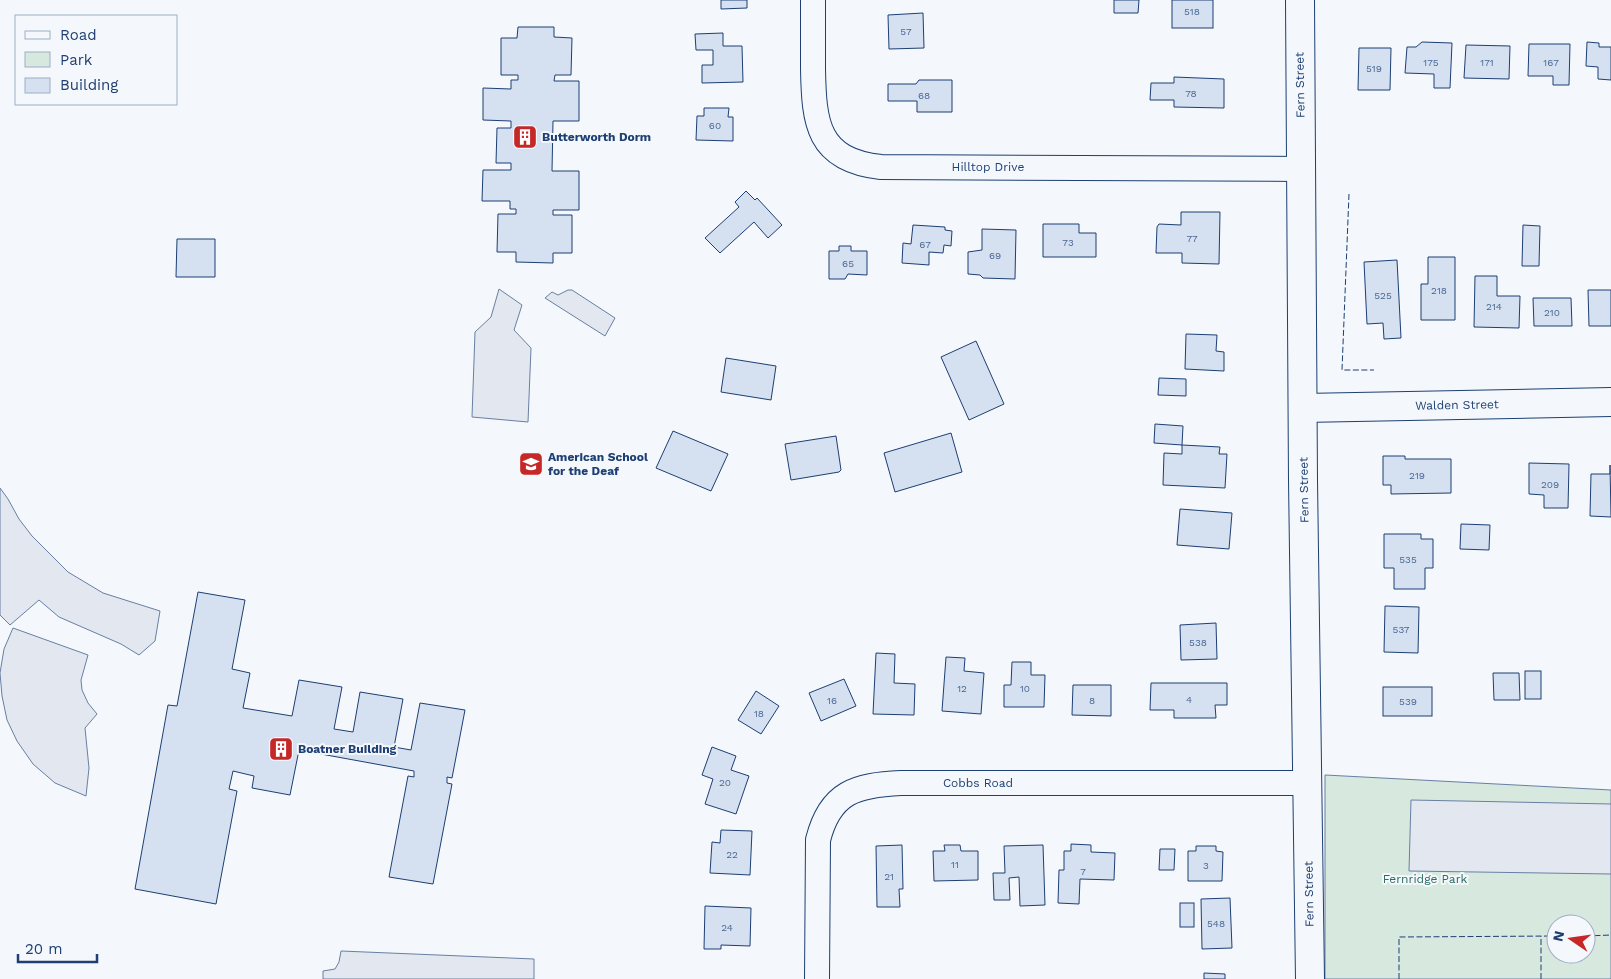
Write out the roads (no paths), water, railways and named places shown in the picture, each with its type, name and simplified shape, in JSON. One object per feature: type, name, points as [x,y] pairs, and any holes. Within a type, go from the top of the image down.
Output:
[{"type":"street","name":"Hilltop Drive","points":[[813,0],[814,101],[817,122],[832,147],[840,154],[858,163],[881,167],[1301,169]]},
{"type":"street","name":"Fern Street","points":[[1300,0],[1310,979]]},
{"type":"street","name":"Walden Street","points":[[1303,408],[1611,402]]},
{"type":"street","name":"Cobbs Road","points":[[817,979],[818,840],[822,823],[829,811],[839,799],[851,792],[864,787],[901,783],[1307,783]]},
{"type":"place","name":"Butterworth Dorm","points":[[525,137]]},
{"type":"place","name":"American School for the Deaf","points":[[531,464]]},
{"type":"place","name":"Boatner Building","points":[[281,749]]},
{"type":"park label","name":"Fernridge Park","points":[[1425,879]]}]
